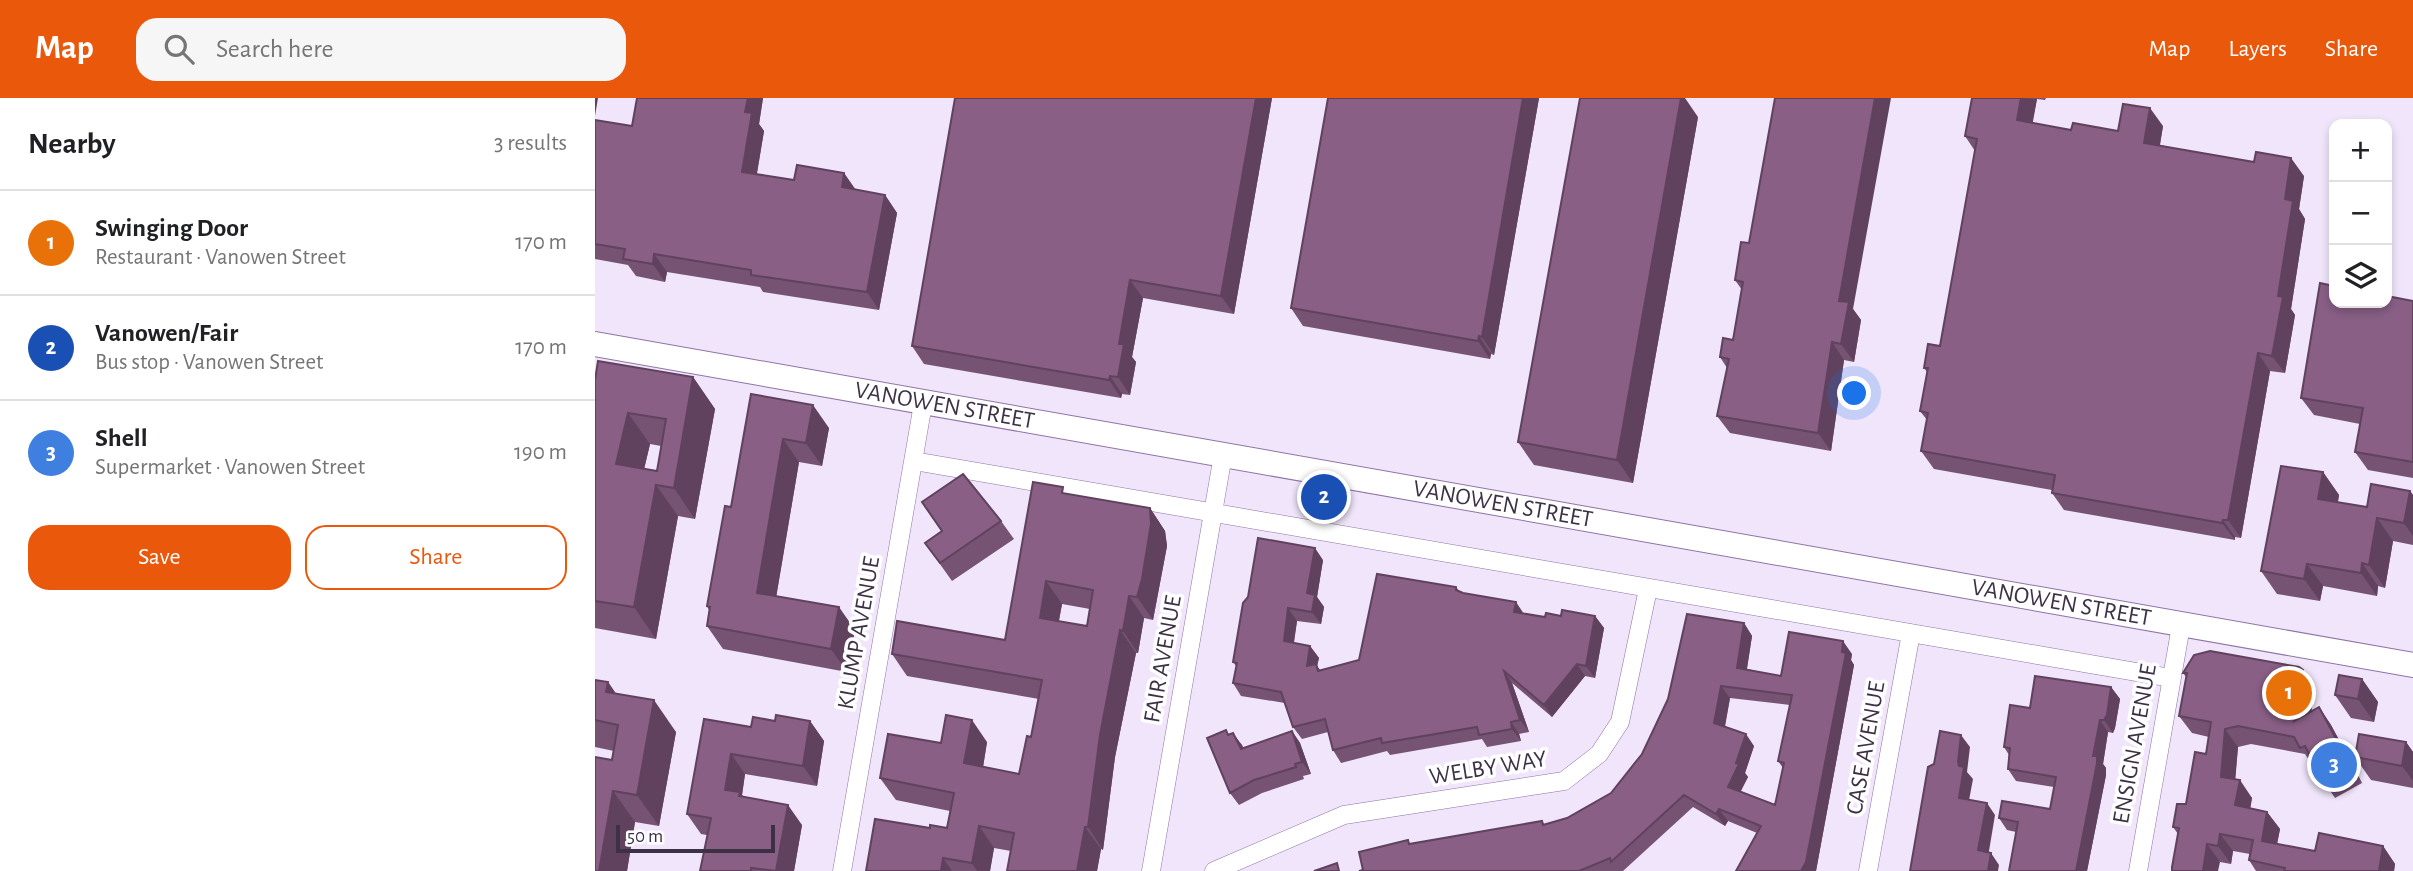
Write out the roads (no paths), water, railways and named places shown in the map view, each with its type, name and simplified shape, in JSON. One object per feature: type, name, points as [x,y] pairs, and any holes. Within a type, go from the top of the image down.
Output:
[{"type":"main road","name":"VANOWEN STREET","points":[[595,344],[2413,665]]},
{"type":"street","name":"KLUMP AVENUE","points":[[842,871],[923,404]]},
{"type":"street","name":"FAIR AVENUE","points":[[1151,871],[1223,455]]},
{"type":"street","points":[[914,460],[2171,678]]},
{"type":"street","name":"WELBY WAY","points":[[1214,871],[1345,815],[1564,781],[1599,754],[1620,722],[1648,589]]},
{"type":"street","name":"ENSIGN AVENUE","points":[[2138,871],[2181,626]]},
{"type":"street","name":"CASE AVENUE","points":[[1868,871],[1911,633]]},
{"type":"place","name":"Vanowen/Fair","points":[[1324,497]]},
{"type":"place","name":"Swinging Door","points":[[2289,693]]},
{"type":"place","name":"Shell","points":[[2334,765]]}]
